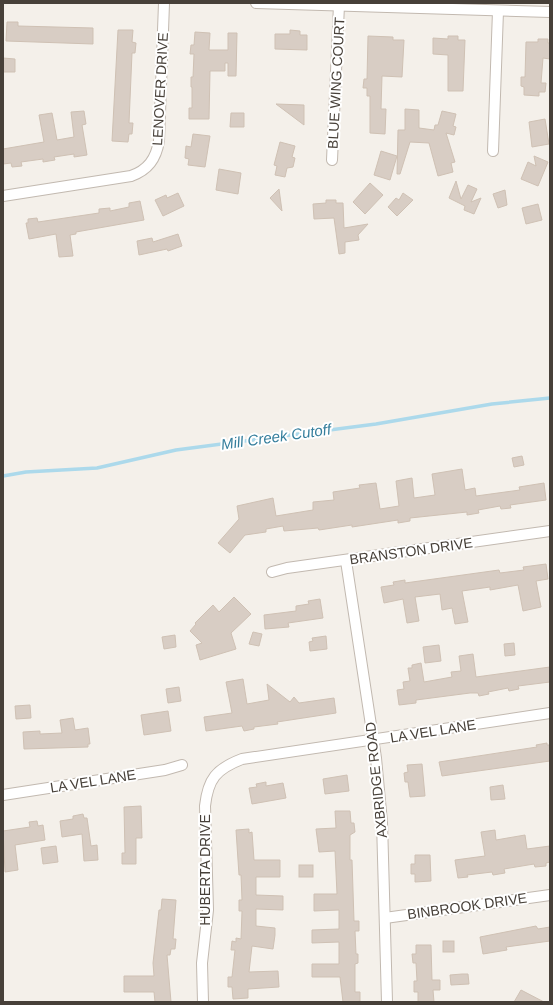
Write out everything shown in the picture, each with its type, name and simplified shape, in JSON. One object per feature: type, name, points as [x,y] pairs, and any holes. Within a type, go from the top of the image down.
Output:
[{"type":"street","name":"LENOVER DRIVE","points":[[3,196],[131,176],[147,168],[153,161],[160,141],[164,3]]},
{"type":"street","points":[[256,3],[424,6],[550,12]]},
{"type":"street","name":"BLUE WING COURT","points":[[332,160],[339,5]]},
{"type":"street","points":[[493,151],[498,10]]},
{"type":"street","name":"BRANSTON DRIVE","points":[[272,572],[550,531]]},
{"type":"street","name":"AXBRIDGE ROAD","points":[[346,561],[373,739],[382,822],[386,1002]]},
{"type":"street","name":"LA VEL LANE","points":[[223,768],[242,759],[550,713]]},
{"type":"street","name":"LA VEL LANE","points":[[3,795],[165,770],[182,765]]},
{"type":"street","name":"HUBERTA DRIVE","points":[[202,1002],[202,963],[208,903],[205,806],[211,780],[223,768]]},
{"type":"street","name":"BINBROOK DRIVE","points":[[385,918],[550,895]]},
{"type":"building","points":[[7,22],[18,22],[18,26],[93,28],[93,44],[6,41]]},
{"type":"building","points":[[118,30],[133,30],[132,42],[136,43],[135,53],[132,53],[129,123],[133,123],[132,134],[129,134],[128,142],[112,141]]},
{"type":"building","points":[[290,30],[300,31],[300,35],[307,35],[307,50],[275,49],[275,34],[290,34]]},
{"type":"building","points":[[195,32],[210,33],[209,50],[228,50],[228,33],[237,33],[236,76],[228,76],[228,63],[225,63],[225,71],[210,71],[209,119],[189,119],[189,108],[192,108],[191,77],[193,77],[194,54],[190,54],[191,45],[194,45]]},
{"type":"building","points":[[368,36],[393,37],[393,40],[404,40],[402,77],[382,76],[381,109],[386,109],[385,134],[370,133],[370,96],[367,96],[367,88],[363,88],[364,79],[367,79]]},
{"type":"building","points":[[448,36],[458,36],[458,40],[465,40],[463,91],[448,91],[448,55],[433,54],[433,38],[448,39]]},
{"type":"building","points":[[538,39],[548,39],[548,43],[550,43],[550,59],[543,58],[541,83],[546,83],[545,92],[539,92],[539,96],[524,95],[524,87],[521,86],[521,77],[525,77],[526,42],[538,42]]},
{"type":"building","points":[[3,58],[15,59],[15,72],[3,72]]},
{"type":"building","points":[[276,104],[304,105],[304,125]]},
{"type":"building","points":[[405,109],[419,110],[419,128],[434,130],[435,125],[438,125],[442,111],[456,114],[453,126],[456,127],[454,135],[446,133],[455,162],[451,163],[453,172],[438,176],[429,143],[410,142],[400,174],[397,174],[398,130],[405,130]]},
{"type":"building","points":[[84,111],[86,124],[82,125],[87,155],[74,157],[74,154],[54,157],[55,160],[43,162],[43,159],[21,162],[22,166],[12,167],[11,163],[3,164],[3,149],[44,142],[39,115],[52,113],[57,140],[74,137],[71,112]]},
{"type":"building","points":[[231,113],[244,113],[244,127],[230,127]]},
{"type":"building","points":[[545,119],[549,144],[532,147],[529,122]]},
{"type":"building","points":[[193,134],[210,136],[205,167],[188,165],[189,159],[185,158],[186,146],[191,147]]},
{"type":"building","points":[[280,142],[295,146],[292,157],[295,158],[293,167],[287,168],[285,177],[275,175],[277,166],[274,165]]},
{"type":"building","points":[[381,151],[397,156],[390,180],[374,175]]},
{"type":"building","points":[[534,156],[548,162],[538,186],[521,179],[528,162],[536,166]]},
{"type":"building","points":[[219,169],[241,173],[238,194],[216,190]]},
{"type":"building","points":[[456,181],[461,199],[468,185],[477,189],[471,202],[481,198],[474,214],[464,210],[465,206],[449,198]]},
{"type":"building","points":[[370,183],[383,195],[365,214],[353,202]]},
{"type":"building","points":[[279,189],[282,211],[270,198]]},
{"type":"building","points":[[505,190],[507,205],[498,208],[493,194]]},
{"type":"building","points":[[178,193],[184,206],[163,216],[155,200],[166,195],[167,198]]},
{"type":"building","points":[[403,193],[413,200],[397,216],[388,207],[396,198],[399,200]]},
{"type":"building","points":[[326,200],[336,200],[336,203],[343,203],[344,228],[368,224],[358,235],[359,240],[345,242],[345,253],[339,254],[334,218],[314,219],[313,204],[326,203]]},
{"type":"building","points":[[140,201],[144,220],[76,232],[76,234],[70,235],[73,256],[59,257],[56,234],[29,239],[26,223],[28,223],[28,219],[37,218],[38,222],[99,213],[99,209],[110,208],[110,211],[129,207],[129,203]]},
{"type":"building","points":[[538,204],[542,220],[526,224],[522,208]]},
{"type":"building","points":[[178,234],[182,246],[168,251],[167,249],[139,255],[137,241],[152,238],[153,242]]},
{"type":"building","points":[[522,456],[524,465],[514,467],[512,458]]},
{"type":"building","points":[[462,469],[465,490],[475,488],[476,496],[520,490],[519,487],[544,483],[546,500],[510,505],[511,508],[501,509],[500,506],[478,510],[479,513],[467,515],[467,512],[410,518],[410,521],[398,523],[398,520],[352,527],[352,525],[319,530],[318,528],[284,531],[283,526],[266,529],[266,532],[245,535],[230,553],[218,543],[239,519],[237,506],[273,498],[276,516],[313,510],[313,502],[334,500],[333,492],[360,488],[359,485],[376,483],[380,509],[399,506],[396,481],[412,478],[414,498],[435,495],[432,474]]},
{"type":"building","points":[[546,564],[548,579],[536,581],[541,607],[523,611],[518,585],[490,590],[490,587],[462,591],[468,622],[455,624],[452,608],[442,610],[440,594],[415,597],[419,621],[407,623],[403,599],[384,603],[381,587],[394,585],[393,582],[405,580],[405,583],[499,570],[500,573],[524,570],[523,567]]},
{"type":"building","points":[[234,597],[251,614],[231,633],[236,649],[200,660],[196,645],[202,643],[190,631],[196,624],[195,623],[213,605],[219,612]]},
{"type":"building","points":[[320,599],[323,618],[288,623],[289,627],[265,629],[264,615],[296,611],[296,606],[309,604],[308,601]]},
{"type":"building","points":[[253,632],[262,634],[259,646],[249,644]]},
{"type":"building","points":[[175,635],[176,647],[164,649],[162,637]]},
{"type":"building","points":[[326,636],[327,649],[310,651],[309,642],[313,641],[312,638]]},
{"type":"building","points":[[514,643],[515,655],[505,656],[504,644]]},
{"type":"building","points":[[439,645],[441,661],[425,663],[423,647]]},
{"type":"building","points":[[473,654],[476,677],[550,667],[550,682],[518,686],[519,689],[509,691],[508,688],[488,692],[489,694],[479,696],[478,693],[470,693],[416,700],[416,703],[399,705],[397,690],[404,689],[403,682],[410,681],[408,668],[412,668],[412,665],[421,663],[424,682],[452,677],[451,672],[461,671],[459,656]]},
{"type":"building","points":[[243,679],[247,704],[269,700],[267,684],[290,702],[294,697],[299,703],[334,698],[336,713],[277,722],[278,724],[254,727],[254,729],[244,731],[242,726],[206,731],[204,717],[232,713],[226,682]]},
{"type":"building","points":[[179,687],[181,701],[168,703],[166,689]]},
{"type":"building","points":[[30,705],[31,718],[16,719],[15,706]]},
{"type":"building","points":[[168,711],[171,731],[144,735],[141,715]]},
{"type":"building","points":[[73,718],[75,730],[88,728],[90,744],[88,744],[88,747],[24,749],[23,732],[40,731],[40,734],[62,733],[60,720]]},
{"type":"building","points":[[547,743],[547,745],[550,745],[550,761],[442,776],[439,762],[537,747],[536,745]]},
{"type":"building","points":[[422,764],[425,796],[410,797],[408,782],[405,782],[404,773],[408,772],[407,765]]},
{"type":"building","points":[[347,775],[349,791],[325,794],[323,779]]},
{"type":"building","points":[[266,782],[266,786],[283,783],[286,798],[252,804],[249,788],[257,787],[256,784]]},
{"type":"building","points":[[503,785],[505,799],[491,800],[490,787]]},
{"type":"building","points":[[141,806],[142,838],[136,838],[136,864],[122,864],[122,853],[125,853],[124,807]]},
{"type":"building","points":[[335,811],[350,811],[351,823],[354,823],[355,832],[350,835],[350,860],[352,860],[354,921],[359,921],[359,931],[355,931],[358,963],[355,964],[355,992],[360,992],[360,1001],[356,1002],[343,1002],[340,977],[312,977],[312,964],[339,964],[339,942],[312,943],[312,930],[339,929],[339,910],[314,911],[314,894],[337,894],[335,851],[319,852],[316,829],[336,828]]},
{"type":"building","points":[[83,814],[84,818],[87,818],[91,846],[97,845],[98,860],[84,861],[82,834],[62,837],[60,821],[73,819],[73,816]]},
{"type":"building","points":[[37,821],[38,826],[43,825],[45,840],[15,845],[18,870],[5,872],[3,831],[30,827],[29,822]]},
{"type":"building","points":[[249,829],[249,833],[252,832],[254,860],[280,860],[280,877],[256,877],[256,895],[283,896],[283,910],[256,909],[256,926],[275,928],[275,935],[273,949],[252,946],[249,972],[278,971],[279,987],[248,989],[248,998],[233,999],[232,987],[228,987],[228,977],[232,977],[235,950],[231,950],[232,941],[236,942],[236,938],[241,939],[242,911],[239,911],[239,900],[242,900],[236,830]]},
{"type":"building","points":[[495,830],[496,840],[525,835],[527,849],[550,846],[550,862],[546,863],[546,866],[535,867],[534,864],[504,869],[505,873],[493,875],[492,872],[467,875],[468,877],[458,878],[455,860],[485,856],[481,832]]},
{"type":"building","points":[[56,846],[58,862],[43,864],[41,848]]},
{"type":"building","points":[[415,855],[430,855],[431,881],[415,882],[415,874],[411,874],[411,864],[415,864]]},
{"type":"building","points":[[299,865],[313,865],[313,877],[299,877]]},
{"type":"building","points":[[162,899],[176,900],[173,939],[176,939],[175,949],[171,949],[170,955],[167,955],[171,1002],[155,1002],[154,992],[124,992],[124,976],[154,976],[153,963],[159,910],[161,910]]},
{"type":"building","points":[[536,926],[538,929],[550,927],[550,941],[506,947],[507,950],[483,954],[480,937]]},
{"type":"building","points":[[443,941],[454,941],[454,952],[443,952]]},
{"type":"building","points":[[416,945],[431,945],[432,980],[440,980],[440,990],[433,990],[434,1002],[418,1002],[418,992],[414,992],[414,981],[417,981],[416,963],[413,963],[412,954],[416,954]]},
{"type":"building","points":[[468,974],[469,984],[451,985],[450,975]]},
{"type":"building","points":[[521,990],[544,1002],[514,1002]]},
{"type":"waterway","name":"Mill Creek Cutoff","points":[[3,476],[26,472],[97,468],[176,450],[376,424],[492,404],[550,398]]}]
